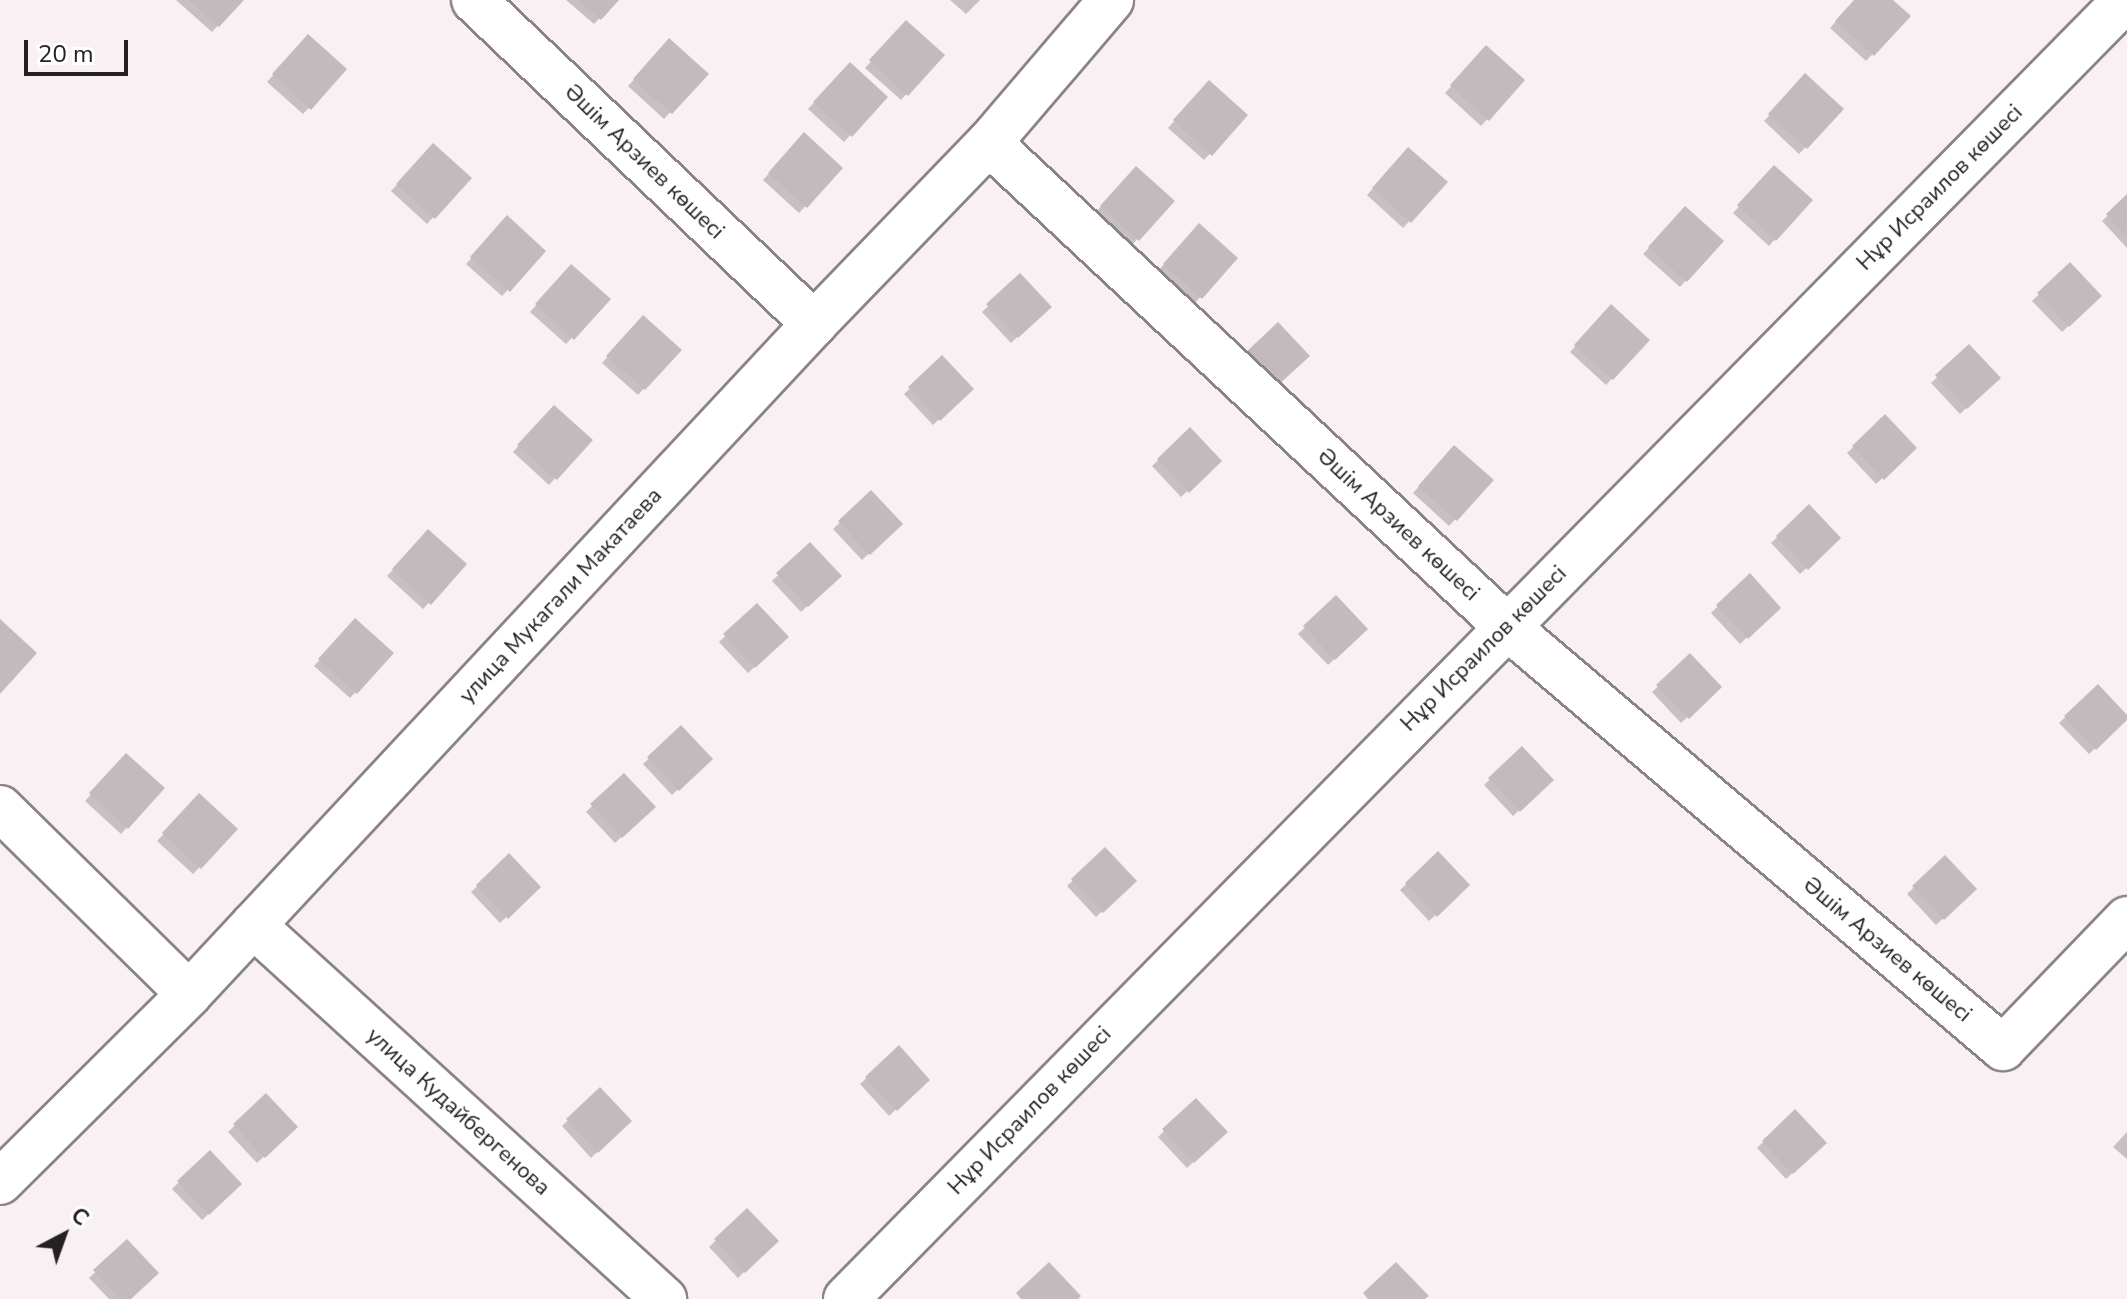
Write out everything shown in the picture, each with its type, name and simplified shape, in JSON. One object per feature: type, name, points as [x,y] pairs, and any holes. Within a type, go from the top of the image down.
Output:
[{"type":"street","name":"Әшім Арзиев көшесі","points":[[474,0],[814,324]]},
{"type":"street","name":"улица Мукагали Макатаева","points":[[0,1182],[189,994],[814,324],[989,143],[1111,0]]},
{"type":"street","name":"Нұр Исраилов көшесі","points":[[846,1299],[2125,0]]},
{"type":"street","name":"Әшім Арзиев көшесі","points":[[989,143],[1506,626],[2003,1048],[2127,919]]},
{"type":"street","points":[[0,808],[189,994]]},
{"type":"street","name":"улица Кудайбергенова","points":[[253,925],[664,1299]]},
{"type":"building","points":[[189,0],[244,0],[219,27]]},
{"type":"building","points":[[579,0],[619,0],[601,20]]},
{"type":"building","points":[[1854,0],[1893,0],[1911,16],[1874,56],[1835,21]]},
{"type":"building","points":[[906,20],[945,55],[908,96],[869,60]]},
{"type":"building","points":[[308,34],[347,69],[311,110],[272,74]]},
{"type":"building","points":[[669,38],[709,74],[672,114],[633,79]]},
{"type":"building","points":[[1486,45],[1525,80],[1489,121],[1450,85]]},
{"type":"building","points":[[850,62],[888,97],[852,137],[813,102]]},
{"type":"building","points":[[1805,73],[1844,109],[1807,149],[1768,114]]},
{"type":"building","points":[[1209,80],[1248,115],[1212,156],[1173,120]]},
{"type":"building","points":[[804,132],[843,168],[807,208],[768,173]]},
{"type":"building","points":[[433,143],[472,178],[435,219],[396,184]]},
{"type":"building","points":[[1408,147],[1448,182],[1411,223],[1372,188]]},
{"type":"building","points":[[1774,165],[1813,200],[1776,241],[1737,205]]},
{"type":"building","points":[[1136,166],[1175,201],[1139,241],[1100,206]]},
{"type":"building","points":[[2127,194],[2127,236],[2106,214]]},
{"type":"building","points":[[1685,206],[1724,241],[1687,282],[1648,247]]},
{"type":"building","points":[[507,215],[546,251],[510,292],[470,257]]},
{"type":"building","points":[[1199,223],[1238,258],[1202,299],[1163,264]]},
{"type":"building","points":[[2070,262],[2102,296],[2069,327],[2037,293]]},
{"type":"building","points":[[571,264],[611,299],[574,340],[535,304]]},
{"type":"building","points":[[1020,273],[1052,307],[1018,338],[986,304]]},
{"type":"building","points":[[1611,304],[1650,340],[1613,380],[1574,345]]},
{"type":"building","points":[[643,315],[682,350],[645,390],[606,356]]},
{"type":"building","points":[[1278,322],[1310,356],[1276,387],[1245,353]]},
{"type":"building","points":[[1969,344],[2001,378],[1967,409],[1935,375]]},
{"type":"building","points":[[942,355],[974,389],[940,421],[908,387]]},
{"type":"building","points":[[554,405],[593,440],[557,480],[517,445]]},
{"type":"building","points":[[1885,414],[1917,448],[1884,480],[1852,446]]},
{"type":"building","points":[[1190,427],[1222,461],[1189,493],[1157,459]]},
{"type":"building","points":[[1454,445],[1494,480],[1457,521],[1418,486]]},
{"type":"building","points":[[871,490],[903,524],[870,555],[838,521]]},
{"type":"building","points":[[1809,504],[1841,538],[1808,570],[1776,536]]},
{"type":"building","points":[[428,529],[467,564],[431,605],[392,569]]},
{"type":"building","points":[[810,542],[842,576],[808,607],[776,573]]},
{"type":"building","points":[[1750,573],[1781,608],[1748,639],[1716,605]]},
{"type":"building","points":[[1336,595],[1368,629],[1335,660],[1303,626]]},
{"type":"building","points":[[757,603],[789,637],[755,668],[723,634]]},
{"type":"building","points":[[355,618],[394,653],[357,694],[318,659]]},
{"type":"building","points":[[0,619],[37,653],[0,694]]},
{"type":"building","points":[[1690,653],[1722,687],[1689,719],[1656,685]]},
{"type":"building","points":[[2098,684],[2127,715],[2127,720],[2096,750],[2064,716]]},
{"type":"building","points":[[681,725],[713,759],[679,791],[647,757]]},
{"type":"building","points":[[1522,746],[1554,780],[1520,812],[1488,778]]},
{"type":"building","points":[[126,753],[165,788],[128,829],[89,793]]},
{"type":"building","points":[[624,773],[656,807],[622,838],[590,804]]},
{"type":"building","points":[[199,793],[238,829],[201,869],[162,833]]},
{"type":"building","points":[[1105,847],[1137,881],[1103,913],[1071,879]]},
{"type":"building","points":[[1438,851],[1470,885],[1437,917],[1405,883]]},
{"type":"building","points":[[509,853],[541,887],[508,919],[476,885]]},
{"type":"building","points":[[1945,855],[1977,889],[1944,920],[1912,886]]},
{"type":"building","points":[[899,1045],[930,1080],[897,1111],[865,1077]]},
{"type":"building","points":[[600,1087],[632,1121],[598,1153],[566,1119]]},
{"type":"building","points":[[266,1093],[298,1127],[265,1158],[233,1124]]},
{"type":"building","points":[[1196,1098],[1228,1132],[1194,1163],[1162,1129]]},
{"type":"building","points":[[1795,1109],[1827,1143],[1793,1174],[1762,1141]]},
{"type":"building","points":[[210,1150],[242,1184],[209,1215],[177,1181]]},
{"type":"building","points":[[747,1208],[779,1241],[745,1273],[714,1239]]},
{"type":"building","points":[[127,1239],[159,1273],[131,1299],[120,1299],[93,1270]]},
{"type":"building","points":[[1049,1262],[1081,1296],[1078,1299],[1021,1299],[1016,1293]]},
{"type":"building","points":[[1396,1262],[1429,1296],[1425,1299],[1368,1299],[1363,1293]]}]
